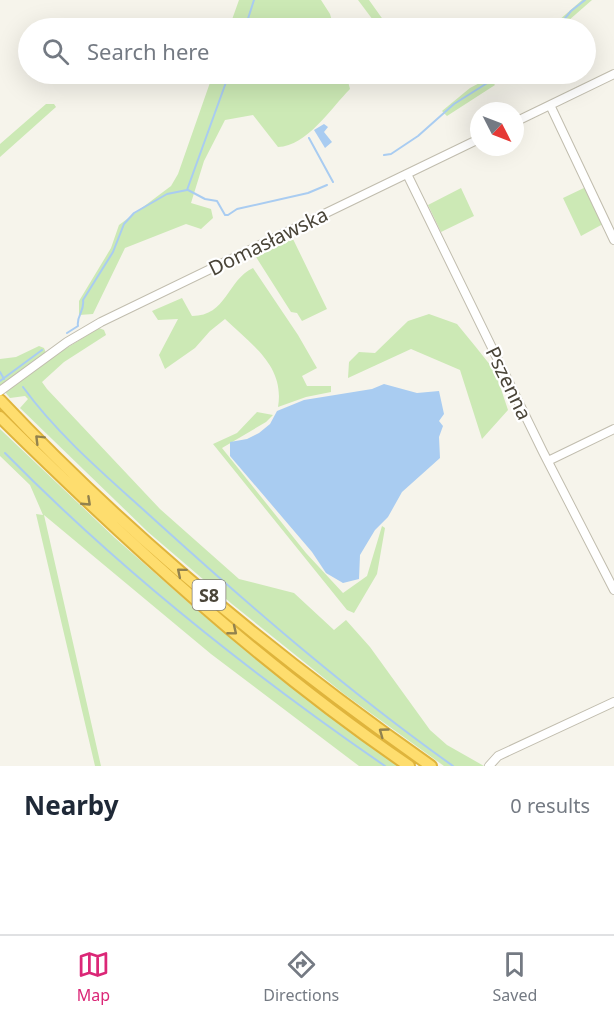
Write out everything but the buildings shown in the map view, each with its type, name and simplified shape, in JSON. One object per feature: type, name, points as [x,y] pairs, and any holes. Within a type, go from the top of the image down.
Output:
[{"type":"highway","name":"S8","points":[[2,402],[91,492],[175,567],[325,689],[431,766]]},
{"type":"highway","name":"S8","points":[[0,417],[158,568],[306,690],[409,766]]},
{"type":"street","points":[[596,83],[614,74]]},
{"type":"street","points":[[524,118],[593,84]]},
{"type":"street","points":[[550,105],[614,240]]},
{"type":"street","name":"Domasławska","points":[[0,391],[60,347],[101,322],[470,143]]},
{"type":"street","name":"Pszenna","points":[[407,174],[614,590]]},
{"type":"street","points":[[548,461],[614,429]]},
{"type":"street","points":[[489,766],[498,756],[614,702]]},
{"type":"green space","points":[[239,0],[321,0],[331,18],[233,18]]},
{"type":"green space","points":[[358,0],[369,0],[382,18],[372,18]]},
{"type":"green space","points":[[582,0],[592,0],[571,18],[561,18]]},
{"type":"green space","points":[[210,84],[349,84],[350,89],[318,125],[289,145],[278,147],[253,115],[225,120],[204,161],[191,203],[211,209],[213,218],[201,229],[186,224],[125,248],[93,314],[79,315],[79,301],[111,248],[119,225],[171,186],[178,174]]},
{"type":"green space","points":[[478,84],[495,85],[447,116],[442,111]]},
{"type":"green space","points":[[46,104],[54,104],[56,107],[0,157],[0,144]]},
{"type":"green space","points":[[586,187],[603,224],[581,236],[563,198]]},
{"type":"green space","points":[[461,188],[474,216],[441,232],[428,205]]},
{"type":"green space","points":[[293,239],[327,309],[302,321],[297,313],[291,312],[256,257]]},
{"type":"green space","points":[[253,268],[317,368],[302,376],[307,386],[331,386],[331,392],[306,397],[278,407],[279,393],[271,368],[255,347],[225,319],[195,348],[165,369],[159,355],[178,319],[158,320],[152,311],[182,298],[192,316],[204,314],[220,304],[237,281]]},
{"type":"green space","points":[[429,314],[457,324],[495,371],[508,410],[482,439],[460,370],[411,349],[348,378],[349,362],[359,352],[375,353],[408,321]]},
{"type":"green space","points":[[99,328],[104,330],[106,335],[64,362],[42,382],[47,389],[160,509],[239,579],[294,593],[334,630],[346,620],[370,647],[430,730],[447,745],[484,766],[444,766],[344,694],[232,604],[148,532],[20,408],[28,399],[25,396],[10,398],[5,392],[49,359]]},
{"type":"green space","points":[[39,346],[44,348],[46,353],[0,387],[0,359],[16,357]]},
{"type":"green space","points":[[257,412],[273,415],[266,422],[222,448],[306,553],[343,593],[367,576],[382,526],[385,528],[377,574],[354,613],[347,610],[213,444],[237,433]]},
{"type":"green space","points":[[0,429],[115,538],[198,611],[277,675],[398,766],[359,766],[211,654],[44,515],[101,766],[95,766],[36,514],[43,515],[30,485],[0,456]]},
{"type":"water","points":[[324,124],[328,127],[324,132],[332,142],[325,148],[314,130]]},
{"type":"water","points":[[384,384],[417,393],[439,391],[444,414],[439,421],[443,426],[439,437],[440,458],[402,492],[388,517],[375,530],[360,555],[359,579],[343,583],[326,573],[312,552],[230,456],[230,442],[247,439],[259,433],[270,424],[277,411],[304,400],[372,389]]},
{"type":"waterway","points":[[248,18],[254,0]]},
{"type":"waterway","points":[[565,18],[585,0]]},
{"type":"waterway","points":[[67,333],[78,326],[83,300],[113,252],[124,224],[134,213],[167,194],[187,190],[225,84]]},
{"type":"waterway","points":[[384,155],[391,154],[418,136],[454,104],[486,84]]},
{"type":"waterway","points":[[309,138],[333,182]]},
{"type":"waterway","points":[[188,190],[205,199],[217,201],[225,215],[228,215],[237,209],[308,193],[327,185]]},
{"type":"waterway","points":[[0,381],[42,350]]},
{"type":"waterway","points":[[0,372],[4,379]]},
{"type":"waterway","points":[[23,387],[53,424],[87,458],[229,586],[376,709],[453,766]]},
{"type":"waterway","points":[[5,453],[140,579],[236,657],[385,766]]}]
